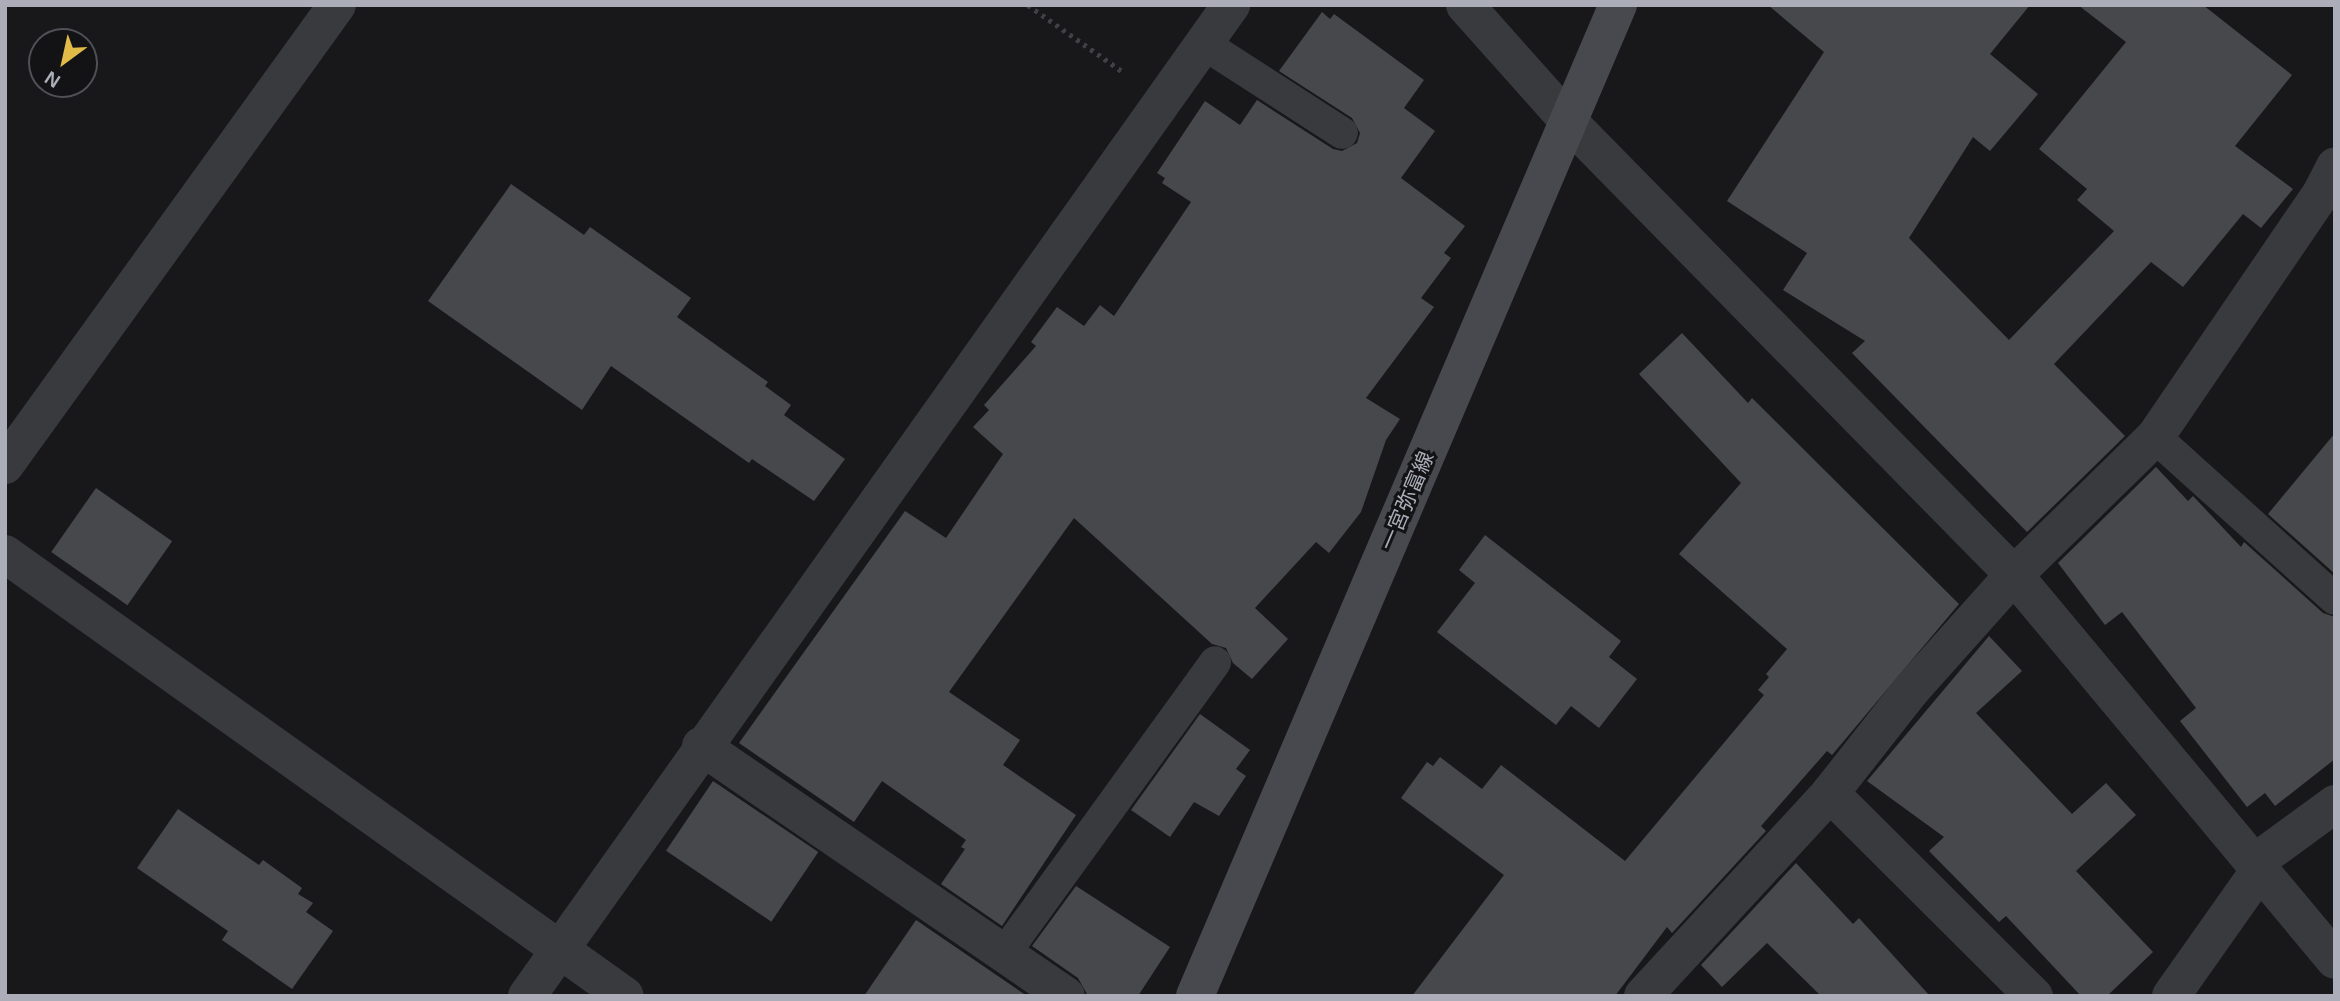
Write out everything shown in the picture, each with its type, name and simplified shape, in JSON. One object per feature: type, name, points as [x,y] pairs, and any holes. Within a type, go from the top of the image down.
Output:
[{"type":"main road","name":"一宮弥富線","points":[[1195,996],[1618,5]]},
{"type":"street","points":[[5,465],[337,5]]},
{"type":"street","points":[[527,996],[701,747],[1166,102],[1231,5]]},
{"type":"street","points":[[1465,5],[1570,122],[2014,575],[2335,960]]},
{"type":"street","points":[[1643,996],[1830,793],[1911,690],[2014,575],[2155,437],[2321,194],[2335,166]]},
{"type":"street","points":[[5,554],[625,996]]},
{"type":"street","points":[[701,747],[1066,996]]},
{"type":"street","points":[[1830,793],[2034,996]]},
{"type":"street","points":[[2171,996],[2257,867],[2335,804]]},
{"type":"lane","points":[[1205,44],[1342,133]]},
{"type":"lane","points":[[2155,437],[2335,599]]},
{"type":"lane","points":[[1004,954],[1214,662]]},
{"type":"path","points":[[1028,5],[1166,102]]},
{"type":"building","points":[[1768,5],[2030,5],[1990,54],[2038,94],[1990,151],[1973,137],[1909,238],[2009,340],[2114,231],[2077,200],[2087,189],[2039,149],[2126,42],[2078,5],[2203,5],[2292,75],[2235,146],[2293,189],[2261,228],[2243,214],[2183,287],[2151,262],[2054,364],[2125,436],[2027,532],[1852,353],[1865,341],[1783,290],[1807,253],[1727,201],[1824,52]]},
{"type":"building","points":[[1322,12],[1330,19],[1334,14],[1424,80],[1404,108],[1435,131],[1401,178],[1465,226],[1444,253],[1451,258],[1421,298],[1434,307],[1366,398],[1400,419],[1386,440],[1361,512],[1329,553],[1316,542],[1255,608],[1288,639],[1252,679],[1233,663],[1226,648],[1212,644],[1074,518],[949,692],[1020,740],[1003,765],[1076,815],[1002,926],[941,884],[965,849],[961,847],[966,840],[882,781],[854,822],[739,743],[905,511],[946,538],[1003,454],[973,427],[989,410],[984,405],[1036,346],[1031,342],[1057,307],[1084,326],[1100,305],[1114,316],[1191,202],[1162,183],[1165,178],[1157,173],[1205,101],[1240,125],[1257,100],[1333,149],[1342,151],[1357,143],[1360,133],[1352,118],[1279,71]]},
{"type":"building","points":[[511,184],[584,235],[590,227],[691,298],[677,317],[768,382],[765,386],[791,405],[784,415],[845,459],[814,501],[752,459],[749,463],[611,366],[582,410],[428,301]]},
{"type":"building","points":[[1682,333],[1748,403],[1752,398],[1959,604],[1832,755],[1827,751],[1761,826],[1766,831],[1672,933],[1667,927],[1615,996],[1412,996],[1504,875],[1401,798],[1427,762],[1433,766],[1440,757],[1482,789],[1501,765],[1625,861],[1764,695],[1758,690],[1769,677],[1766,674],[1787,649],[1679,554],[1741,483],[1639,374]]},
{"type":"building","points":[[2335,433],[2335,574],[2268,514]]},
{"type":"building","points":[[2156,467],[2188,501],[2193,496],[2241,547],[2244,542],[2323,613],[2335,617],[2335,759],[2275,806],[2265,793],[2247,807],[2180,721],[2196,708],[2122,612],[2105,625],[2058,563]]},
{"type":"building","points":[[96,488],[172,541],[127,605],[51,552]]},
{"type":"building","points":[[1485,535],[1621,641],[1609,657],[1637,679],[1599,728],[1571,706],[1556,725],[1437,632],[1475,583],[1459,570]]},
{"type":"building","points":[[1989,636],[2022,671],[1976,713],[2072,814],[2106,783],[2136,815],[2076,871],[2153,952],[2107,996],[2081,996],[2006,916],[1999,922],[1929,851],[1944,837],[1867,781]]},
{"type":"building","points":[[1200,714],[1250,750],[1236,769],[1246,776],[1219,816],[1194,802],[1170,837],[1131,810]]},
{"type":"building","points":[[713,781],[818,852],[771,922],[666,851]]},
{"type":"building","points":[[178,809],[259,865],[263,860],[302,888],[298,894],[313,903],[306,912],[333,931],[292,989],[222,940],[228,931],[137,868]]},
{"type":"building","points":[[1796,863],[1853,924],[1859,918],[1930,996],[1821,996],[1767,943],[1722,987],[1701,965]]},
{"type":"building","points":[[1076,886],[1170,947],[1138,996],[1088,996],[1078,978],[1032,946]]},
{"type":"building","points":[[916,920],[1027,996],[864,996]]}]
